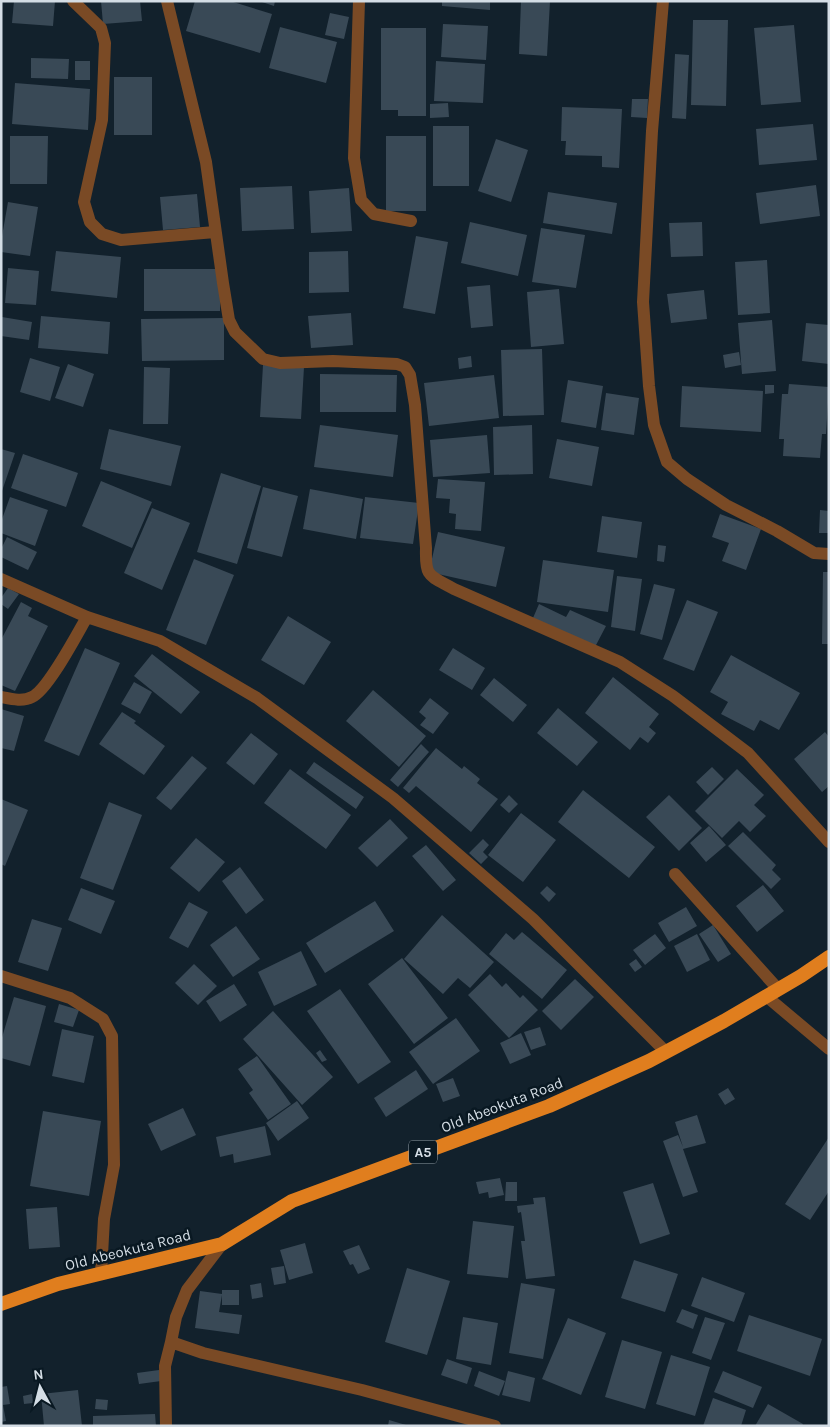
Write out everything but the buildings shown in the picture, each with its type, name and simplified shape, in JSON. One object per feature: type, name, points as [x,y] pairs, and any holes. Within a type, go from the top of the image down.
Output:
[{"type":"highway","name":"Old Abeokuta Road","points":[[1,1304],[58,1284],[222,1244],[292,1201],[549,1106],[666,1052],[772,993],[829,957]]},
{"type":"street","points":[[73,1],[102,28],[105,43],[102,120],[84,202],[90,222],[102,234],[121,240],[215,232]]},
{"type":"street","points":[[167,1],[206,162],[229,320],[235,332],[263,359],[280,363],[333,361],[397,364],[405,367],[410,375],[418,443],[426,548],[425,566],[430,576],[454,589],[620,662],[673,696],[748,752],[829,842]]},
{"type":"street","points":[[359,1],[354,158],[361,200],[374,214],[411,221]]},
{"type":"street","points":[[663,1],[652,131],[643,302],[649,386],[654,425],[667,462],[688,479],[726,505],[777,531],[814,553],[829,554]]},
{"type":"street","points":[[1,579],[88,617],[160,641],[257,698],[393,798],[533,918],[666,1052]]},
{"type":"street","points":[[1,697],[17,700],[32,698],[44,689],[88,617]]},
{"type":"street","points":[[674,874],[772,993],[829,1049]]},
{"type":"street","points":[[1,976],[70,998],[103,1019],[112,1036],[114,1165],[104,1220],[102,1273]]},
{"type":"street","points":[[166,1426],[165,1366],[176,1317],[187,1290],[222,1244]]},
{"type":"street","points":[[171,1342],[203,1353],[362,1390],[495,1426]]}]
